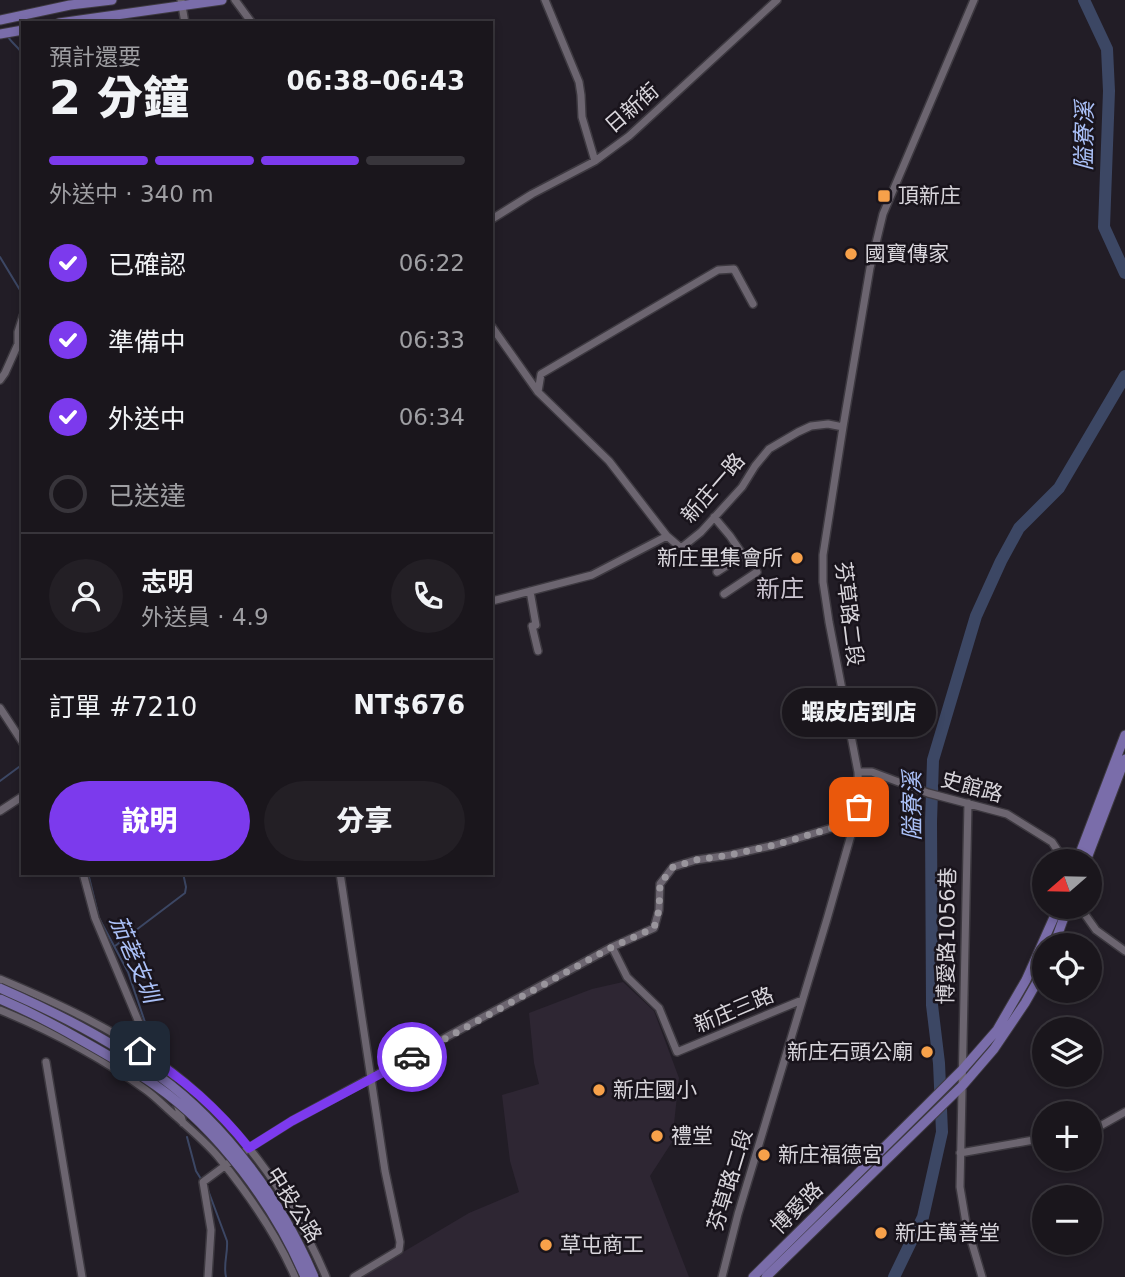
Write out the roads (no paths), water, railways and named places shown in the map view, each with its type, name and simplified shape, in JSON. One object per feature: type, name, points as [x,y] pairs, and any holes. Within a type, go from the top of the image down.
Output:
[{"type":"main road","points":[[1,20],[70,5],[112,0]]},
{"type":"main road","points":[[71,21],[182,3],[222,0]]},
{"type":"main road","points":[[1082,849],[1125,735]]},
{"type":"main road","points":[[1091,849],[1125,759]]},
{"type":"main road","points":[[962,1070],[997,1030],[1016,1000],[1054,919]]},
{"type":"main road","name":"中投公路","points":[[0,988],[113,1046],[160,1076],[201,1112],[234,1146],[274,1200],[303,1250],[314,1277]]},
{"type":"main road","points":[[963,1085],[994,1049],[1032,991]]},
{"type":"main road","name":"中投公路","points":[[0,999],[109,1055],[156,1086],[196,1119],[228,1152],[267,1206],[295,1254],[304,1277]]},
{"type":"main road","name":"博愛路","points":[[753,1277],[962,1070]]},
{"type":"main road","name":"博愛路","points":[[766,1277],[963,1085]]},
{"type":"main road","points":[[836,1194],[844,1202]]},
{"type":"street","points":[[234,0],[250,21]]},
{"type":"street","points":[[545,0],[579,82],[582,117],[595,161]]},
{"type":"street","name":"日新街","points":[[493,218],[532,194],[595,161],[629,136],[777,0]]},
{"type":"street","name":"芬草路二段","points":[[722,1277],[735,1224],[859,807],[858,772],[823,582],[823,555],[870,268],[883,214],[974,0]]},
{"type":"street","points":[[182,3],[185,21]]},
{"type":"street","points":[[538,392],[541,374],[718,270],[734,269],[753,304]]},
{"type":"street","points":[[0,380],[20,344],[18,332],[21,322]]},
{"type":"street","points":[[493,328],[538,392],[609,461],[667,536]]},
{"type":"street","name":"新庄一路","points":[[493,601],[592,575],[667,536],[681,548],[701,532],[742,487],[769,449],[811,426],[828,424],[843,427]]},
{"type":"street","points":[[714,517],[743,555],[717,572]]},
{"type":"street","points":[[724,594],[758,572]]},
{"type":"street","points":[[530,591],[536,625],[532,626],[538,651]]},
{"type":"street","points":[[0,708],[21,740]]},
{"type":"street","name":"史館路","points":[[858,772],[872,772],[928,793],[1007,814],[1052,842],[1056,849]]},
{"type":"street","points":[[0,811],[21,797]]},
{"type":"street","name":"博愛路1056巷","points":[[965,803],[960,1187],[966,1223],[982,1277]]},
{"type":"street","points":[[208,1277],[211,1230],[203,1182],[249,1148],[292,1121],[612,947],[654,928],[659,910],[660,884],[673,867],[775,845],[855,821]]},
{"type":"street","points":[[84,875],[95,918],[145,1038],[169,1078],[183,1124]]},
{"type":"street","points":[[340,875],[385,1171],[400,1242],[399,1250],[354,1277]]},
{"type":"street","points":[[1088,919],[1096,930],[1125,951]]},
{"type":"street","name":"新庄三路","points":[[612,947],[627,977],[659,1008],[677,1052],[802,1000]]},
{"type":"street","points":[[0,979],[65,1008],[118,1037],[161,1064],[208,1104],[249,1148],[282,1193],[312,1244],[326,1277]]},
{"type":"street","points":[[0,1010],[50,1032],[147,1091],[219,1158],[260,1212],[295,1277]]},
{"type":"street","points":[[46,1062],[82,1277]]},
{"type":"street","points":[[1102,1125],[1125,1112]]},
{"type":"street","points":[[960,1153],[1032,1140]]},
{"type":"waterway","name":"隘寮溪","points":[[1084,0],[1107,49],[1109,91],[1104,227],[1125,273]]},
{"type":"waterway","points":[[7,35],[21,52]]},
{"type":"waterway","name":"茄荖支圳","points":[[0,257],[21,292]]},
{"type":"waterway","name":"隘寮溪","points":[[894,1277],[923,1217],[942,1132],[939,1063],[932,1005],[933,760],[976,616],[1001,561],[1019,528],[1059,488],[1125,376]]},
{"type":"waterway","points":[[0,781],[21,765]]},
{"type":"waterway","name":"茄荖支圳","points":[[88,875],[99,918],[128,972],[150,1037],[161,1055]]},
{"type":"waterway","points":[[115,946],[185,893],[183,875]]},
{"type":"waterway","points":[[187,1137],[196,1171],[201,1179]]},
{"type":"waterway","points":[[208,1190],[227,1241],[226,1277]]},
{"type":"place","name":"頂新庄","points":[[884,196]]},
{"type":"place","name":"國寶傳家","points":[[851,254]]},
{"type":"place","name":"新庄里集會所","points":[[797,558]]},
{"type":"place","name":"蝦皮店到店","points":[[859,807]]},
{"type":"place","name":"新庄石頭公廟","points":[[927,1052]]},
{"type":"place","name":"新庄國小","points":[[599,1090]]},
{"type":"place","name":"禮堂","points":[[657,1136]]},
{"type":"place","name":"新庄福德宮","points":[[764,1155]]},
{"type":"place","name":"新庄萬善堂","points":[[881,1233]]},
{"type":"place","name":"草屯商工","points":[[546,1245]]},
{"type":"district","name":"新庄","points":[[780,589]]}]
